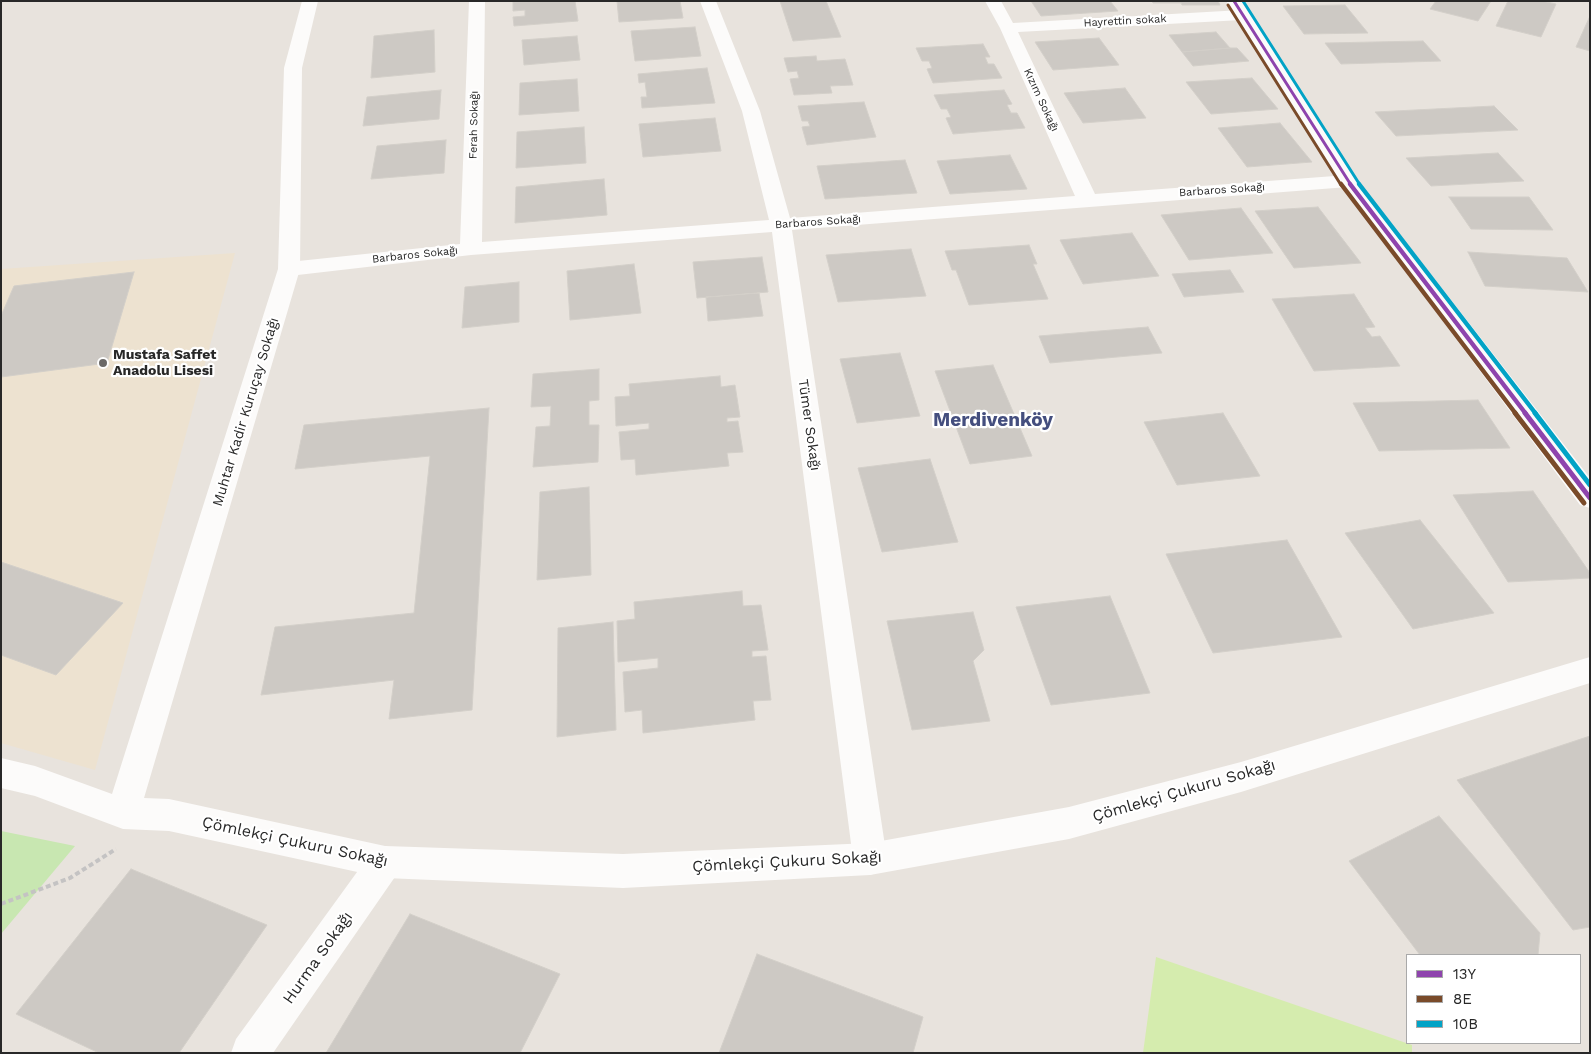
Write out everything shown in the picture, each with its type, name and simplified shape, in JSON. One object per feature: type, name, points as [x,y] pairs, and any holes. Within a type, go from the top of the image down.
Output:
[{"type":"street","name":"Muhtar Kadir Kuruçay Sokağı","points":[[123,813],[290,269],[293,68],[310,1]]},
{"type":"street","name":"Ferah Sokağı","points":[[471,249],[477,1]]},
{"type":"street","name":"Tümer Sokağı","points":[[708,1],[751,111],[781,224],[870,860]]},
{"type":"street","name":"Kızım Sokağı","points":[[993,1],[1008,28],[1087,200]]},
{"type":"street","name":"Hayrettin sokak","points":[[1008,28],[1238,8]]},
{"type":"street","points":[[1238,8],[1348,181],[1590,498]]},
{"type":"street","name":"Barbaros Sokağı","points":[[290,269],[471,249],[1348,181]]},
{"type":"street","name":"Çömlekçi Çukuru Sokağı","points":[[1,773],[35,780],[123,813],[169,815],[385,862],[623,871],[870,860],[1069,823],[1241,777],[1590,670]]},
{"type":"street","name":"Hurma Sokağı","points":[[250,1053],[385,862]]},
{"type":"path","points":[[1,904],[70,878],[120,847]]},
{"type":"shaded area","points":[[235,253],[95,770],[1,743],[1,269]]},
{"type":"green space","points":[[1,831],[75,846],[1,934]]},
{"type":"green space","points":[[1156,957],[1412,1045],[1412,1053],[1143,1053]]},
{"type":"building","points":[[575,1],[578,21],[514,26],[513,17],[525,16],[525,10],[513,11],[513,2]]},
{"type":"building","points":[[617,1],[680,1],[683,18],[619,22]]},
{"type":"building","points":[[780,1],[826,1],[841,37],[793,41]]},
{"type":"building","points":[[1031,1],[1110,1],[1118,11],[1041,16]]},
{"type":"building","points":[[1152,1],[1218,1],[1220,5],[1182,5],[1181,3],[1153,3]]},
{"type":"building","points":[[1436,1],[1491,1],[1478,21],[1430,9]]},
{"type":"building","points":[[1508,1],[1542,1],[1556,4],[1541,37],[1496,26]]},
{"type":"building","points":[[1345,5],[1368,33],[1304,34],[1283,6]]},
{"type":"building","points":[[1590,16],[1590,51],[1576,47]]},
{"type":"building","points":[[695,27],[701,56],[635,61],[631,31]]},
{"type":"building","points":[[434,30],[435,72],[371,78],[374,36]]},
{"type":"building","points":[[1216,32],[1230,48],[1182,52],[1169,35]]},
{"type":"building","points":[[577,36],[580,60],[524,65],[522,40]]},
{"type":"building","points":[[1099,38],[1119,65],[1053,70],[1035,42]]},
{"type":"building","points":[[1423,41],[1441,61],[1341,64],[1325,43]]},
{"type":"building","points":[[983,44],[990,57],[985,57],[988,64],[994,64],[1002,78],[933,83],[927,69],[932,68],[929,61],[922,61],[916,48]]},
{"type":"building","points":[[1237,48],[1249,61],[1193,66],[1182,52]]},
{"type":"building","points":[[816,56],[817,61],[845,59],[853,85],[830,86],[832,93],[794,95],[790,79],[799,78],[797,71],[788,72],[784,58]]},
{"type":"building","points":[[707,68],[715,103],[642,108],[641,97],[647,97],[645,82],[639,83],[638,74]]},
{"type":"building","points":[[1252,78],[1278,109],[1211,114],[1186,82]]},
{"type":"building","points":[[577,79],[579,111],[519,115],[520,83]]},
{"type":"building","points":[[1125,88],[1146,118],[1083,123],[1064,93]]},
{"type":"building","points":[[441,90],[439,119],[363,126],[367,97]]},
{"type":"building","points":[[1004,90],[1012,104],[1007,105],[1011,113],[1017,113],[1025,128],[953,134],[946,118],[951,117],[947,109],[941,109],[934,95]]},
{"type":"building","points":[[864,102],[876,137],[807,145],[802,127],[810,126],[808,121],[802,121],[798,106]]},
{"type":"building","points":[[1494,106],[1518,130],[1396,136],[1375,112]]},
{"type":"building","points":[[715,118],[721,151],[643,157],[639,124]]},
{"type":"building","points":[[1280,123],[1312,162],[1247,167],[1218,128]]},
{"type":"building","points":[[584,127],[586,163],[516,168],[517,132]]},
{"type":"building","points":[[446,140],[444,173],[371,179],[377,146]]},
{"type":"building","points":[[1498,153],[1524,181],[1431,186],[1406,158]]},
{"type":"building","points":[[1010,155],[1027,189],[950,194],[937,161]]},
{"type":"building","points":[[905,160],[917,193],[825,199],[817,166]]},
{"type":"building","points":[[604,179],[607,215],[515,223],[516,187]]},
{"type":"building","points":[[1449,197],[1529,197],[1553,230],[1471,229]]},
{"type":"building","points":[[1318,207],[1361,263],[1294,268],[1255,211]]},
{"type":"building","points":[[1241,208],[1273,253],[1189,260],[1161,215]]},
{"type":"building","points":[[1132,233],[1159,276],[1083,284],[1060,240]]},
{"type":"building","points":[[1029,245],[1037,264],[1033,264],[1048,299],[969,305],[956,270],[952,270],[945,251]]},
{"type":"building","points":[[911,249],[926,296],[838,302],[826,255]]},
{"type":"building","points":[[1468,252],[1567,258],[1588,292],[1485,286]]},
{"type":"building","points":[[762,257],[768,292],[697,298],[693,262]]},
{"type":"building","points":[[634,264],[641,313],[570,320],[567,271]]},
{"type":"building","points":[[1230,270],[1244,292],[1184,297],[1172,274]]},
{"type":"building","points":[[134,272],[107,363],[1,377],[1,316],[14,286]]},
{"type":"building","points":[[519,282],[519,322],[462,328],[465,287]]},
{"type":"building","points":[[759,293],[763,316],[708,321],[706,297]]},
{"type":"building","points":[[1354,294],[1375,327],[1365,328],[1372,337],[1380,336],[1400,366],[1314,371],[1272,299]]},
{"type":"building","points":[[1148,327],[1162,353],[1050,363],[1039,336]]},
{"type":"building","points":[[900,353],[920,416],[857,423],[840,359]]},
{"type":"building","points":[[993,365],[1032,456],[970,464],[935,371]]},
{"type":"building","points":[[599,369],[599,400],[589,401],[589,425],[599,425],[598,462],[533,467],[536,427],[550,426],[551,406],[531,407],[533,374]]},
{"type":"building","points":[[720,376],[721,387],[735,385],[740,417],[727,418],[727,422],[738,421],[743,452],[727,453],[729,466],[636,475],[635,459],[621,460],[619,432],[649,429],[649,423],[616,426],[615,397],[630,396],[629,384]]},
{"type":"building","points":[[1478,400],[1510,448],[1379,451],[1353,403]]},
{"type":"building","points":[[489,408],[472,710],[389,719],[394,680],[261,695],[275,627],[414,613],[430,456],[295,469],[304,425]]},
{"type":"building","points":[[1223,413],[1260,476],[1177,485],[1144,422]]},
{"type":"building","points":[[930,459],[958,542],[882,552],[858,468]]},
{"type":"building","points":[[589,487],[591,575],[537,580],[540,492]]},
{"type":"building","points":[[1533,491],[1590,573],[1590,578],[1508,582],[1453,495]]},
{"type":"building","points":[[1420,520],[1494,613],[1413,629],[1345,533]]},
{"type":"building","points":[[1287,540],[1342,637],[1213,653],[1166,554]]},
{"type":"building","points":[[1,562],[123,603],[56,675],[1,655]]},
{"type":"building","points":[[742,591],[743,606],[761,605],[768,650],[752,651],[752,657],[766,656],[771,700],[753,701],[755,720],[643,733],[642,710],[625,712],[623,672],[658,668],[658,658],[618,662],[617,621],[635,619],[634,602]]},
{"type":"building","points":[[1110,596],[1150,693],[1051,705],[1016,607]]},
{"type":"building","points":[[973,612],[984,650],[973,661],[990,721],[912,730],[887,621]]},
{"type":"building","points":[[613,622],[616,730],[557,737],[558,628]]},
{"type":"building","points":[[1590,736],[1590,927],[1573,930],[1457,780]]},
{"type":"building","points":[[1439,816],[1540,933],[1538,954],[1419,954],[1349,861]]},
{"type":"building","points":[[131,869],[267,925],[179,1053],[99,1053],[16,1014]]},
{"type":"building","points":[[410,914],[560,974],[520,1053],[326,1053]]},
{"type":"building","points":[[757,954],[923,1017],[913,1053],[719,1053]]},
{"type":"transit line","name":"13Y","points":[[1234,1],[1348,181],[1590,498]]},
{"type":"transit line","name":"10B","points":[[1243,1],[1354,177],[1590,485]]},
{"type":"transit line","name":"8E","points":[[1228,5],[1342,186],[1584,503]]},
{"type":"place","name":"Mustafa Saffet Anadolu Lisesi","points":[[103,363]]},
{"type":"district","name":"Merdivenköy","points":[[993,420]]}]
